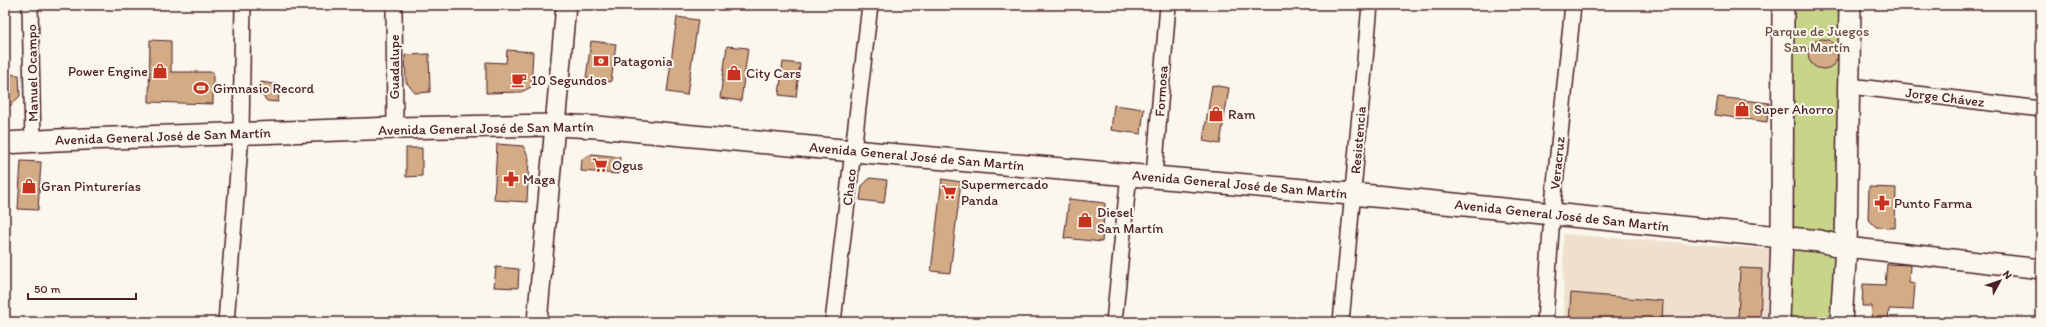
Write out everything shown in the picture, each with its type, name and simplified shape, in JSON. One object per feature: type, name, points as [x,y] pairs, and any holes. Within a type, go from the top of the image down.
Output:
[{"type":"main road","points":[[1779,322],[1782,237],[1783,5]]},
{"type":"main road","points":[[1841,322],[1846,247],[1850,86],[1850,5]]},
{"type":"main road","name":"Avenida General José de San Martín","points":[[5,143],[395,128],[554,125],[597,127],[853,151],[1352,194],[1782,237],[1819,241],[1846,247]]},
{"type":"street","name":"Manuel Ocampo","points":[[30,5],[33,141]]},
{"type":"street","points":[[226,322],[241,134],[243,5]]},
{"type":"street","name":"Guadalupe","points":[[394,5],[395,128]]},
{"type":"street","points":[[537,322],[566,5]]},
{"type":"street","name":"Chaco","points":[[833,322],[870,5]]},
{"type":"street","name":"Formosa","points":[[1154,176],[1168,5]]},
{"type":"street","name":"Resistencia","points":[[1341,322],[1370,5]]},
{"type":"street","name":"Veracruz","points":[[1544,322],[1552,214],[1573,5]]},
{"type":"street","name":"Jorge Chávez","points":[[1850,86],[2041,109]]},
{"type":"street","points":[[1114,322],[1129,174]]},
{"type":"street","name":"Avenida General José de San Martín","points":[[1846,247],[2041,269]]},
{"type":"shaded area","points":[[1563,234],[1770,249],[1766,322],[1564,322]]},
{"type":"green space","name":"Parque de Juegos San Martín","points":[[1783,5],[1850,5],[1841,322],[1779,322]]},
{"type":"building","points":[[677,17],[698,20],[687,95],[667,92]]},
{"type":"building","points":[[1823,39],[1829,40],[1837,48],[1837,60],[1829,68],[1823,69],[1817,68],[1809,60],[1808,54],[1809,48],[1817,40]]},
{"type":"building","points":[[150,40],[171,41],[171,72],[213,72],[213,104],[149,102]]},
{"type":"building","name":"Patagonia","points":[[591,41],[616,44],[611,82],[586,78]]},
{"type":"building","name":"City Cars","points":[[727,46],[748,48],[741,101],[720,98]]},
{"type":"building","points":[[507,50],[533,52],[531,87],[521,92],[486,93],[486,62],[506,63]]},
{"type":"building","points":[[429,54],[430,92],[415,93],[406,82],[405,55]]},
{"type":"building","points":[[783,62],[800,64],[796,97],[779,95]]},
{"type":"building","points":[[5,74],[19,75],[20,96],[5,111]]},
{"type":"building","points":[[261,82],[280,85],[278,102],[267,101],[259,92]]},
{"type":"building","name":"Ram","points":[[1212,85],[1229,88],[1220,144],[1203,141]]},
{"type":"building","name":"Super Ahorro","points":[[1718,97],[1769,103],[1767,122],[1715,115]]},
{"type":"building","points":[[1114,105],[1144,109],[1141,134],[1111,130]]},
{"type":"building","name":"Maga","points":[[497,144],[523,146],[529,158],[527,202],[494,200]]},
{"type":"building","points":[[406,148],[422,148],[422,176],[406,177]]},
{"type":"building","name":"Ogus","points":[[592,154],[620,157],[618,174],[581,171],[582,159]]},
{"type":"building","name":"Gran Pinturerías","points":[[21,161],[41,162],[38,210],[18,209]]},
{"type":"building","points":[[870,178],[887,180],[884,203],[860,200],[862,186]]},
{"type":"building","points":[[942,179],[961,182],[950,273],[931,271]]},
{"type":"building","name":"Punto Farma","points":[[1869,187],[1896,188],[1895,228],[1876,227],[1868,219]]},
{"type":"building","name":"Diesel San Martín","points":[[1069,199],[1105,203],[1102,242],[1064,238]]},
{"type":"building","points":[[1887,264],[1910,265],[1909,283],[1915,284],[1913,310],[1889,309],[1888,322],[1871,322],[1872,306],[1862,306],[1863,284],[1885,285]]},
{"type":"building","points":[[496,267],[519,269],[518,288],[494,287]]},
{"type":"building","points":[[1740,268],[1762,269],[1760,322],[1738,322]]},
{"type":"building","points":[[1571,293],[1663,301],[1662,322],[1569,322]]},
{"type":"place","name":"Patagonia","points":[[601,61]]},
{"type":"place","name":"Power Engine","points":[[160,71]]},
{"type":"place","name":"City Cars","points":[[734,73]]},
{"type":"place","name":"10 Segundos","points":[[519,80]]},
{"type":"place","name":"Gimnasio Record","points":[[201,88]]},
{"type":"place","name":"Super Ahorro","points":[[1742,109]]},
{"type":"place","name":"Ram","points":[[1216,114]]},
{"type":"place","name":"Ogus","points":[[600,165]]},
{"type":"place","name":"Maga","points":[[511,179]]},
{"type":"place","name":"Gran Pinturerías","points":[[29,186]]},
{"type":"place","name":"Supermercado Panda","points":[[949,192]]},
{"type":"place","name":"Punto Farma","points":[[1882,203]]},
{"type":"place","name":"Diesel San Martín","points":[[1085,220]]}]
